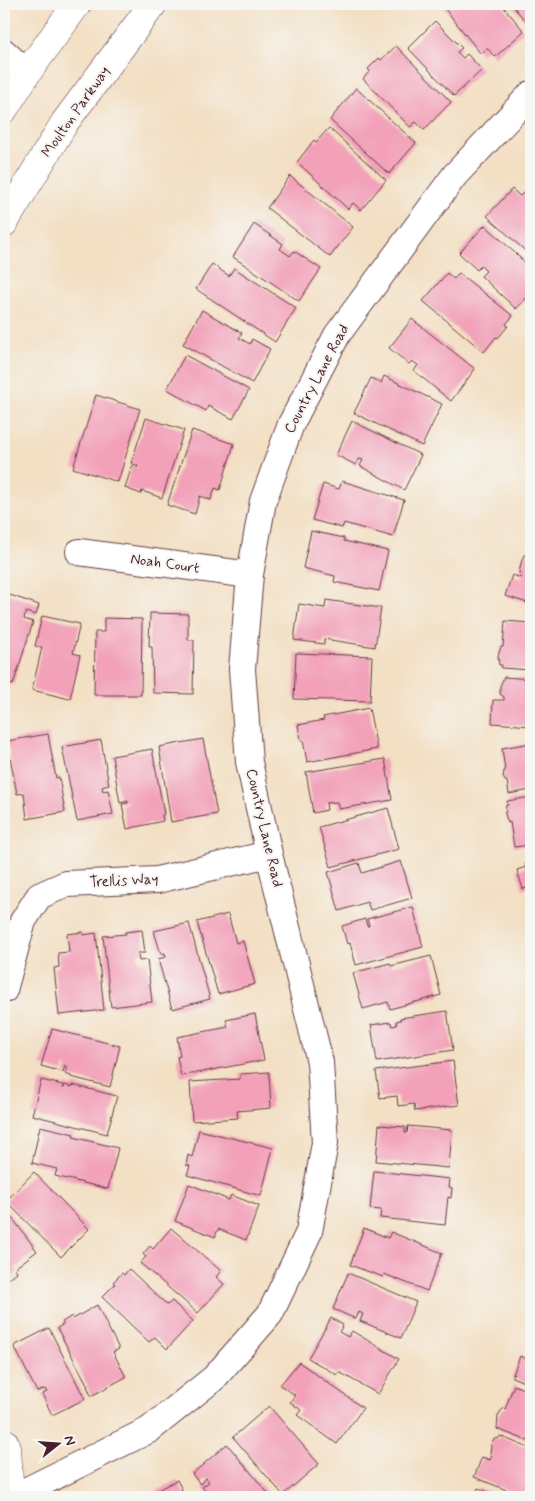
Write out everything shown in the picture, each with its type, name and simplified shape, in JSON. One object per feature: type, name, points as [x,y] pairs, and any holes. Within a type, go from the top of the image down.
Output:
[{"type":"main road","points":[[4,109],[77,4]]},
{"type":"main road","name":"Moulton Parkway","points":[[4,223],[65,122],[153,4]]},
{"type":"main road","points":[[4,1442],[7,1448],[10,1497]]},
{"type":"main road","points":[[4,1494],[10,1497]]},
{"type":"street","points":[[4,52],[27,74]]},
{"type":"street","name":"Country Lane Road","points":[[10,1497],[149,1430],[214,1378],[270,1314],[309,1232],[325,1143],[320,1062],[269,854],[249,762],[242,669],[250,575],[263,501],[291,424],[337,335],[455,175],[531,94]]},
{"type":"street","name":"Noah Court","points":[[79,552],[250,575]]},
{"type":"street","name":"Trellis Way","points":[[4,990],[23,921],[39,896],[66,884],[157,880],[269,854]]},
{"type":"building","points":[[441,4],[501,4],[524,31],[495,57],[487,48],[481,54]]},
{"type":"building","points":[[511,4],[531,4],[530,26]]},
{"type":"building","points":[[435,21],[462,48],[457,52],[463,58],[467,54],[482,70],[454,96],[408,48]]},
{"type":"building","points":[[396,46],[451,102],[424,130],[416,122],[410,127],[363,79],[370,71],[368,69],[379,58],[381,60]]},
{"type":"building","points":[[356,88],[416,143],[389,174],[330,120]]},
{"type":"building","points":[[329,128],[386,180],[361,210],[353,203],[348,209],[297,162],[314,140],[316,142]]},
{"type":"building","points":[[290,176],[353,227],[330,257],[267,208]]},
{"type":"building","points":[[512,189],[520,196],[526,190],[531,195],[531,256],[487,216]]},
{"type":"building","points":[[254,224],[283,244],[280,249],[290,256],[294,251],[321,269],[299,301],[233,257]]},
{"type":"building","points":[[485,225],[531,268],[530,294],[516,309],[481,276],[486,271],[481,266],[477,270],[459,253]]},
{"type":"building","points":[[212,264],[229,276],[234,268],[296,308],[275,342],[196,289]]},
{"type":"building","points":[[447,273],[454,279],[459,273],[513,316],[506,324],[508,326],[484,352],[423,301]]},
{"type":"building","points":[[202,310],[242,333],[239,338],[250,344],[252,339],[270,349],[252,383],[183,344]]},
{"type":"building","points":[[412,319],[475,369],[451,401],[414,371],[418,365],[412,361],[409,364],[389,348]]},
{"type":"building","points":[[185,355],[249,390],[233,419],[208,406],[206,411],[167,389]]},
{"type":"building","points":[[384,376],[442,404],[422,446],[354,413],[371,378],[381,383]]},
{"type":"building","points":[[96,395],[140,409],[118,482],[73,468]]},
{"type":"building","points":[[146,418],[184,430],[162,498],[142,491],[141,494],[125,488],[132,466],[138,467],[131,463]]},
{"type":"building","points":[[352,421],[421,455],[404,490],[360,466],[363,460],[359,459],[356,465],[336,455]]},
{"type":"building","points":[[192,430],[234,444],[220,490],[215,488],[211,500],[200,496],[195,514],[167,505]]},
{"type":"building","points":[[342,481],[404,500],[393,537],[344,523],[342,528],[312,520],[323,484],[339,489]]},
{"type":"building","points":[[311,531],[344,538],[344,541],[388,551],[379,591],[334,582],[335,576],[303,568]]},
{"type":"building","points":[[524,555],[531,556],[531,604],[505,596],[512,575],[521,578],[522,574],[519,573],[521,563]]},
{"type":"building","points":[[4,593],[39,605],[36,615],[26,612],[24,619],[33,622],[13,685],[4,682]]},
{"type":"building","points":[[326,600],[381,608],[375,647],[324,639],[324,644],[294,640],[299,604],[325,608]]},
{"type":"building","points":[[150,613],[188,614],[188,640],[194,640],[193,694],[153,693],[152,647],[149,647]]},
{"type":"building","points":[[42,616],[80,624],[73,653],[80,655],[70,699],[32,690],[42,647],[35,646]]},
{"type":"building","points":[[104,618],[142,619],[141,695],[94,695],[95,632],[104,632]]},
{"type":"building","points":[[505,621],[531,623],[531,670],[501,668],[502,665],[499,665],[498,656],[501,647],[503,647]]},
{"type":"building","points":[[296,653],[372,656],[370,701],[294,699]]},
{"type":"building","points":[[504,677],[531,679],[531,726],[492,723],[493,700],[504,700],[504,697],[500,694],[500,686]]},
{"type":"building","points":[[369,708],[377,749],[307,762],[298,725],[324,720],[323,717]]},
{"type":"building","points":[[48,734],[56,778],[59,777],[65,812],[27,819],[24,793],[17,794],[7,741]]},
{"type":"building","points":[[203,739],[217,814],[171,822],[159,747]]},
{"type":"building","points":[[101,740],[109,785],[102,787],[103,791],[108,790],[113,814],[77,821],[62,747]]},
{"type":"building","points":[[531,743],[531,790],[509,794],[507,781],[503,777],[505,771],[502,748]]},
{"type":"building","points":[[152,749],[164,814],[162,815],[163,821],[127,829],[122,804],[128,803],[128,801],[120,803],[112,756]]},
{"type":"building","points":[[385,759],[392,800],[339,809],[337,802],[326,803],[327,810],[313,813],[306,772]]},
{"type":"building","points":[[531,797],[531,845],[514,847],[510,822],[508,823],[505,814],[506,805],[508,805],[507,801]]},
{"type":"building","points":[[388,808],[399,849],[331,867],[319,827]]},
{"type":"building","points":[[401,861],[412,898],[370,910],[367,902],[339,911],[328,872],[359,863],[362,873]]},
{"type":"building","points":[[531,862],[531,887],[523,889],[517,870],[526,867],[525,864]]},
{"type":"building","points":[[413,907],[423,947],[356,965],[350,943],[347,944],[342,926],[365,919],[367,926],[369,926],[367,919]]},
{"type":"building","points":[[228,914],[236,943],[243,941],[255,984],[218,994],[197,922]]},
{"type":"building","points":[[189,923],[210,999],[172,1009],[158,959],[166,957],[165,953],[161,954],[154,931]]},
{"type":"building","points":[[142,930],[145,953],[138,953],[139,961],[147,960],[152,1002],[111,1007],[103,936],[126,934],[125,932]]},
{"type":"building","points":[[83,932],[83,935],[96,933],[104,1010],[59,1015],[54,968],[59,967],[58,953],[69,952],[67,934]]},
{"type":"building","points":[[431,956],[441,995],[390,1009],[388,1002],[363,1009],[353,973],[390,963],[391,966]]},
{"type":"building","points":[[447,1011],[453,1050],[377,1062],[371,1025],[391,1022],[392,1026],[397,1025],[396,1021],[401,1020],[400,1018]]},
{"type":"building","points":[[255,1014],[264,1060],[181,1076],[177,1057],[180,1056],[177,1037],[228,1027],[226,1020]]},
{"type":"building","points":[[52,1029],[120,1046],[110,1087],[71,1077],[65,1074],[67,1067],[65,1066],[63,1072],[41,1066]]},
{"type":"building","points":[[453,1061],[459,1105],[415,1111],[414,1104],[398,1106],[397,1096],[380,1098],[376,1071]]},
{"type":"building","points":[[269,1072],[271,1108],[237,1111],[238,1118],[192,1121],[190,1082],[240,1079],[240,1074]]},
{"type":"building","points":[[41,1080],[63,1085],[63,1088],[65,1085],[72,1087],[73,1085],[117,1096],[107,1134],[32,1115]]},
{"type":"building","points":[[379,1125],[405,1127],[405,1133],[407,1133],[408,1126],[452,1130],[449,1168],[376,1161]]},
{"type":"building","points":[[40,1126],[74,1134],[73,1137],[118,1148],[108,1189],[55,1176],[57,1169],[32,1163]]},
{"type":"building","points":[[199,1130],[273,1148],[261,1196],[187,1175],[190,1166],[186,1165],[188,1155],[192,1157]]},
{"type":"building","points":[[374,1171],[450,1179],[449,1187],[452,1188],[451,1198],[448,1197],[445,1225],[380,1218],[381,1210],[370,1209]]},
{"type":"building","points":[[34,1172],[89,1229],[61,1257],[6,1201]]},
{"type":"building","points":[[189,1184],[229,1200],[231,1195],[259,1206],[246,1240],[218,1229],[215,1237],[175,1221]]},
{"type":"building","points":[[4,1207],[37,1251],[15,1268],[17,1272],[7,1280],[4,1277]]},
{"type":"building","points":[[171,1228],[221,1271],[216,1277],[224,1284],[198,1313],[140,1263],[146,1257],[143,1254],[150,1246],[153,1249]]},
{"type":"building","points":[[364,1228],[388,1238],[391,1232],[442,1253],[427,1291],[384,1274],[383,1277],[350,1265]]},
{"type":"building","points":[[129,1269],[167,1305],[172,1301],[193,1321],[167,1349],[155,1337],[149,1342],[102,1297],[115,1284],[113,1282],[122,1273],[124,1275]]},
{"type":"building","points":[[348,1273],[416,1302],[401,1338],[360,1321],[363,1314],[359,1312],[356,1319],[333,1309]]},
{"type":"building","points":[[97,1305],[119,1349],[113,1352],[126,1377],[91,1396],[88,1386],[57,1328],[64,1324],[62,1322],[72,1316],[73,1319]]},
{"type":"building","points":[[331,1318],[343,1325],[339,1332],[348,1337],[352,1331],[399,1359],[378,1394],[339,1372],[337,1375],[308,1358]]},
{"type":"building","points":[[49,1328],[85,1399],[52,1415],[42,1394],[47,1392],[45,1389],[37,1392],[14,1346]]},
{"type":"building","points":[[531,1342],[531,1355],[528,1349]]},
{"type":"building","points":[[531,1355],[531,1385],[512,1377],[520,1356],[529,1360]]},
{"type":"building","points":[[299,1362],[363,1408],[337,1444],[297,1415],[301,1410],[290,1402],[295,1395],[280,1385]]},
{"type":"building","points":[[514,1385],[531,1392],[531,1442],[497,1429],[498,1416],[505,1409]]},
{"type":"building","points":[[269,1406],[319,1464],[283,1495],[233,1437]]},
{"type":"building","points":[[500,1436],[531,1449],[531,1497],[524,1497],[474,1477],[482,1457],[490,1460],[492,1441]]},
{"type":"building","points":[[227,1444],[271,1497],[211,1497],[202,1487],[209,1482],[206,1478],[200,1484],[192,1474]]},
{"type":"building","points":[[177,1480],[186,1497],[144,1497]]},
{"type":"building","points":[[478,1488],[502,1497],[474,1497]]}]
